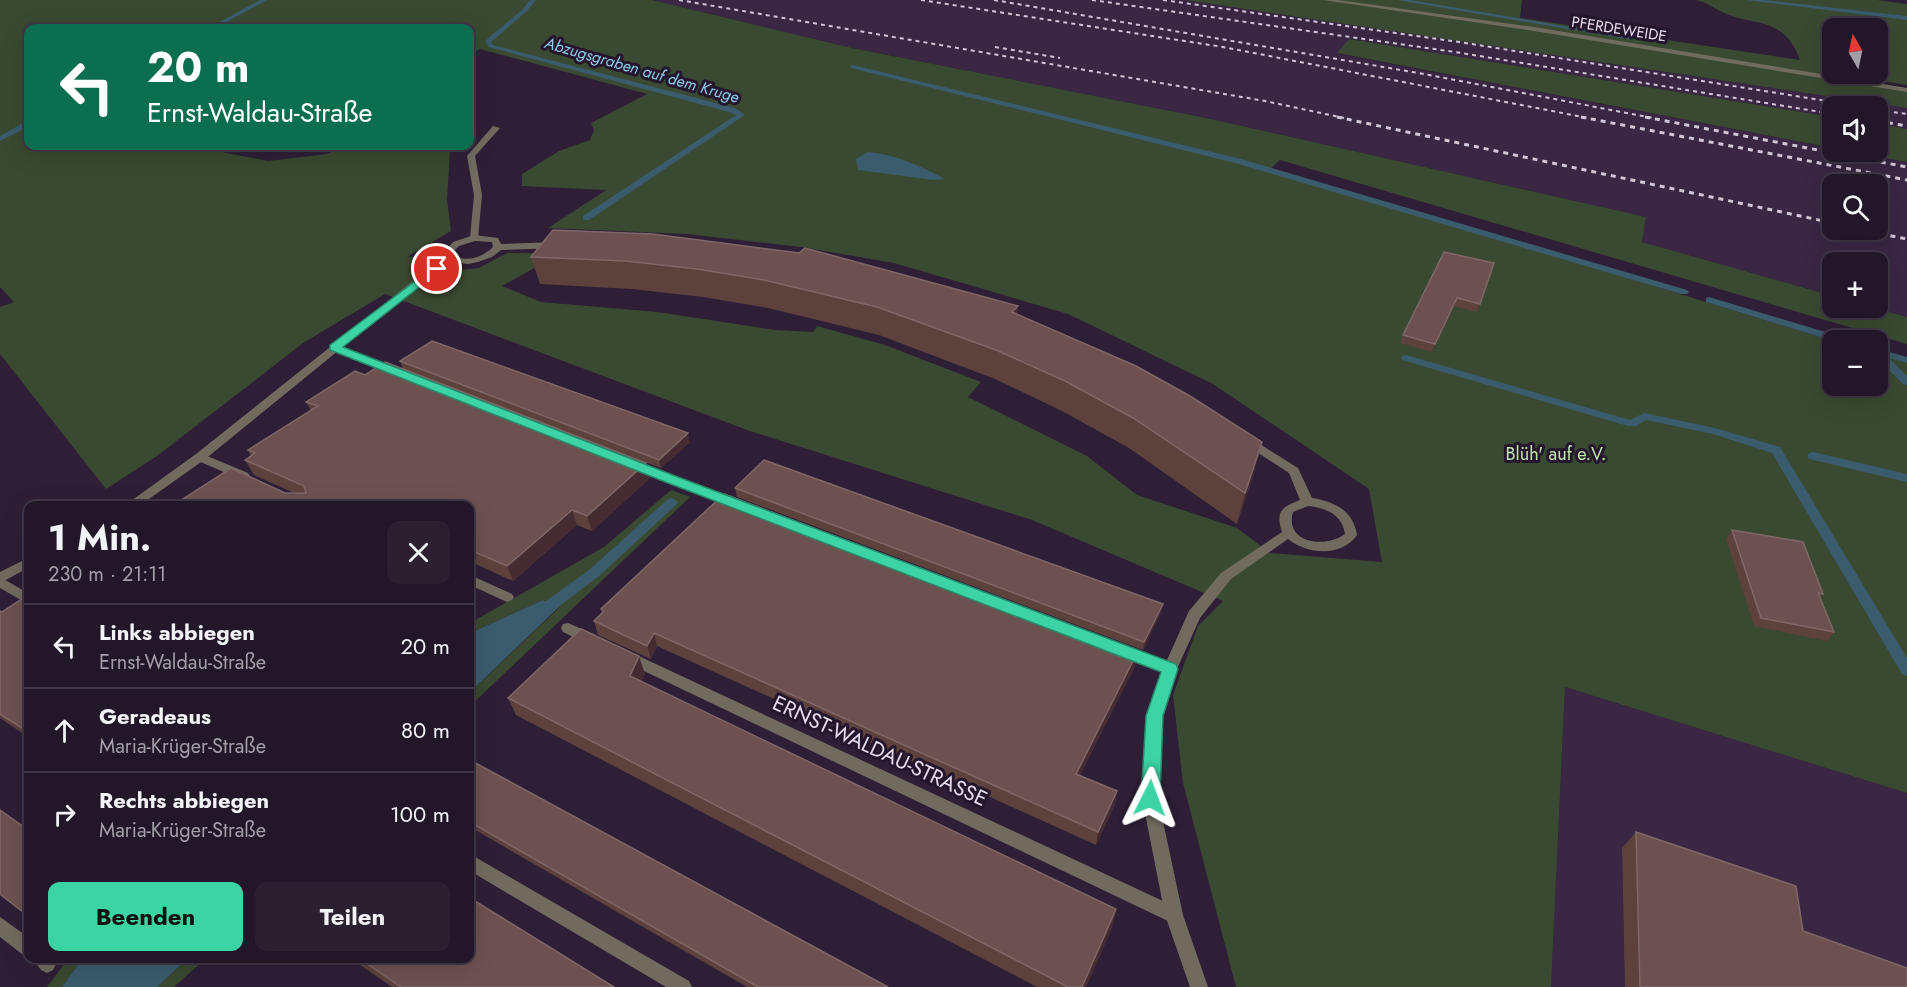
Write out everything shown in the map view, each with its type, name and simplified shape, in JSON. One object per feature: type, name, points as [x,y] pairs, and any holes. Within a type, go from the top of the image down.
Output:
[{"type":"street","name":"PFERDEWEIDE","points":[[1326,0],[1534,29],[1907,90]]},
{"type":"street","points":[[474,238],[478,195],[471,156],[496,128]]},
{"type":"street","points":[[453,259],[448,252],[451,248],[474,238],[495,240],[498,247]]},
{"type":"street","points":[[137,501],[200,457],[422,279],[453,259],[480,259],[498,247],[573,244]]},
{"type":"street","points":[[334,348],[400,374]]},
{"type":"street","points":[[1235,433],[1294,471],[1307,502]]},
{"type":"street","points":[[200,457],[254,481]]},
{"type":"street","points":[[618,459],[743,505]]},
{"type":"street","points":[[1307,502],[1333,508],[1344,515],[1351,525],[1351,535],[1345,542],[1323,548],[1304,543],[1289,533],[1284,524],[1284,516],[1288,509],[1307,502]]},
{"type":"street","points":[[1199,987],[1174,915],[1150,798],[1155,716],[1170,669],[1194,615],[1226,576],[1289,533]]},
{"type":"street","points":[[24,565],[0,580],[24,596]]},
{"type":"street","points":[[474,582],[507,597]]},
{"type":"street","name":"ERNST-WALDAU-STRASSE","points":[[568,628],[1174,915]]},
{"type":"street","points":[[1115,648],[1170,669]]},
{"type":"street","points":[[474,864],[683,987]]},
{"type":"street","points":[[0,926],[24,945]]},
{"type":"shaded area","points":[[652,0],[1185,0],[1827,96],[1822,96],[1822,115],[1349,39],[1338,54],[1822,146],[1822,162],[1888,162],[1888,159],[1907,162],[1907,317],[1888,312],[1888,252],[1822,252],[1822,293],[1642,242],[1646,217],[1211,119],[852,48]]},
{"type":"shaded area","points":[[1888,105],[1907,108],[1907,129],[1888,126]]},
{"type":"shaded area","points":[[1565,687],[1907,793],[1907,987],[1551,987]]},
{"type":"green space","name":"Blüh' auf e.V.","points":[[0,0],[652,0],[852,48],[1211,119],[1646,217],[1642,242],[1822,293],[1822,318],[1888,318],[1888,312],[1907,317],[1907,344],[1888,338],[1888,330],[1859,330],[1280,160],[1268,171],[1416,213],[1822,338],[1822,396],[1888,396],[1888,357],[1907,363],[1907,793],[1565,687],[1551,987],[1236,987],[1183,783],[1173,695],[1198,626],[1223,601],[1032,520],[750,431],[385,294],[303,343],[157,456],[106,489],[0,354],[0,307],[14,302],[0,287]],"holes":[[[24,24],[474,24],[474,52],[480,49],[647,94],[591,123],[594,130],[590,140],[559,151],[522,174],[522,186],[606,190],[548,228],[687,234],[801,247],[894,263],[1068,314],[1213,384],[1369,489],[1382,562],[1270,553],[1237,528],[1137,495],[1087,456],[968,397],[981,382],[885,345],[817,326],[813,332],[775,330],[657,312],[541,302],[502,286],[561,253],[507,253],[479,268],[451,271],[430,266],[430,255],[407,257],[451,231],[447,199],[450,151],[335,150],[327,154],[268,161],[212,150],[24,150]]]},
{"type":"green space","points":[[1185,0],[1522,0],[1520,18],[1800,60],[1793,45],[1776,29],[1733,16],[1695,0],[1877,0],[1907,4],[1907,85],[1888,82],[1888,18],[1822,18],[1822,84],[1877,84],[1883,88],[1907,92],[1907,108],[1888,105],[1888,96],[1827,96]]},
{"type":"green space","points":[[1349,39],[1822,115],[1822,146],[1337,53]]},
{"type":"green space","points":[[1888,126],[1907,129],[1907,162],[1888,159]]},
{"type":"green space","points":[[671,490],[690,497],[474,702],[474,688],[559,608],[543,600],[474,631],[474,621],[604,547]]},
{"type":"green space","points":[[65,963],[79,963],[62,987],[47,987]]},
{"type":"green space","points":[[183,963],[201,963],[174,987],[157,987]]},
{"type":"water","points":[[867,152],[898,158],[945,179],[933,180],[858,170],[856,159]]},
{"type":"water","points":[[543,600],[559,607],[474,688],[474,631]]},
{"type":"water","points":[[79,963],[183,963],[157,987],[62,987]]},
{"type":"building","points":[[553,230],[653,234],[799,253],[805,248],[1018,306],[1012,312],[1136,366],[1190,396],[1262,442],[1245,493],[1133,418],[1065,381],[996,350],[877,307],[764,280],[697,269],[625,261],[531,257]]},
{"type":"building","points":[[1444,252],[1494,263],[1480,304],[1457,298],[1435,344],[1403,335]]},
{"type":"building","points":[[432,341],[688,433],[659,460],[400,361]]},
{"type":"building","points":[[385,362],[646,463],[587,516],[572,510],[507,566],[474,552],[474,501],[180,501],[231,468],[285,493],[306,493],[304,486],[245,460],[255,453],[248,450],[318,406],[306,402],[355,371],[365,375]]},
{"type":"building","points":[[764,460],[1163,604],[1144,642],[735,488]]},
{"type":"building","points":[[724,494],[1138,651],[1076,774],[1117,791],[1098,832],[654,633],[647,646],[594,621],[604,611],[601,609]]},
{"type":"building","points":[[1732,530],[1803,542],[1823,594],[1818,593],[1834,632],[1761,618]]},
{"type":"building","points":[[24,598],[24,729],[0,714],[0,611],[2,612]]},
{"type":"building","points":[[581,629],[639,656],[630,676],[1116,909],[1082,987],[1068,987],[508,698]]},
{"type":"building","points":[[474,762],[888,987],[758,987],[474,824]]},
{"type":"building","points":[[0,810],[24,827],[24,913],[0,894]]},
{"type":"building","points":[[1636,832],[1796,886],[1803,931],[1907,968],[1907,987],[1640,987]]},
{"type":"building","points":[[474,900],[614,987],[401,987],[366,963],[474,963]]},
{"type":"waterway","points":[[219,24],[264,0]]},
{"type":"waterway","name":"Abzugsgraben auf dem Kruge","points":[[533,0],[525,10],[487,42],[491,46],[732,110],[741,115],[586,218]]},
{"type":"waterway","points":[[1400,0],[1632,38]]},
{"type":"waterway","points":[[1749,0],[1907,18]]},
{"type":"waterway","points":[[853,67],[1238,161],[1684,292]]},
{"type":"waterway","points":[[0,139],[24,126]]},
{"type":"waterway","points":[[1709,300],[1822,334]]},
{"type":"waterway","points":[[1888,355],[1907,360]]},
{"type":"waterway","points":[[1406,358],[1632,424],[1644,416],[1715,431],[1776,450],[1907,670]]},
{"type":"waterway","points":[[1888,363],[1907,382]]},
{"type":"waterway","points":[[1813,456],[1907,478]]},
{"type":"waterway","points":[[540,613],[594,573],[672,502]]},
{"type":"railway","points":[[679,0],[1265,101],[1344,118]]},
{"type":"railway","points":[[921,0],[1223,47],[1588,118]]},
{"type":"railway","points":[[994,0],[1424,74],[1653,118]]},
{"type":"railway","points":[[1092,0],[1455,52],[1822,112]]},
{"type":"railway","points":[[1163,0],[1459,42],[1822,100]]},
{"type":"railway","points":[[995,47],[1060,58]]},
{"type":"railway","points":[[1888,111],[1907,114]]},
{"type":"railway","points":[[1337,117],[1822,221]]},
{"type":"railway","points":[[1581,117],[1907,180]]},
{"type":"railway","points":[[1645,117],[1907,167]]},
{"type":"railway","points":[[1888,123],[1907,126]]},
{"type":"railway","points":[[1888,235],[1907,239]]},
{"type":"route","points":[[437,269],[334,348],[1170,669],[1155,716],[1150,798]]}]
